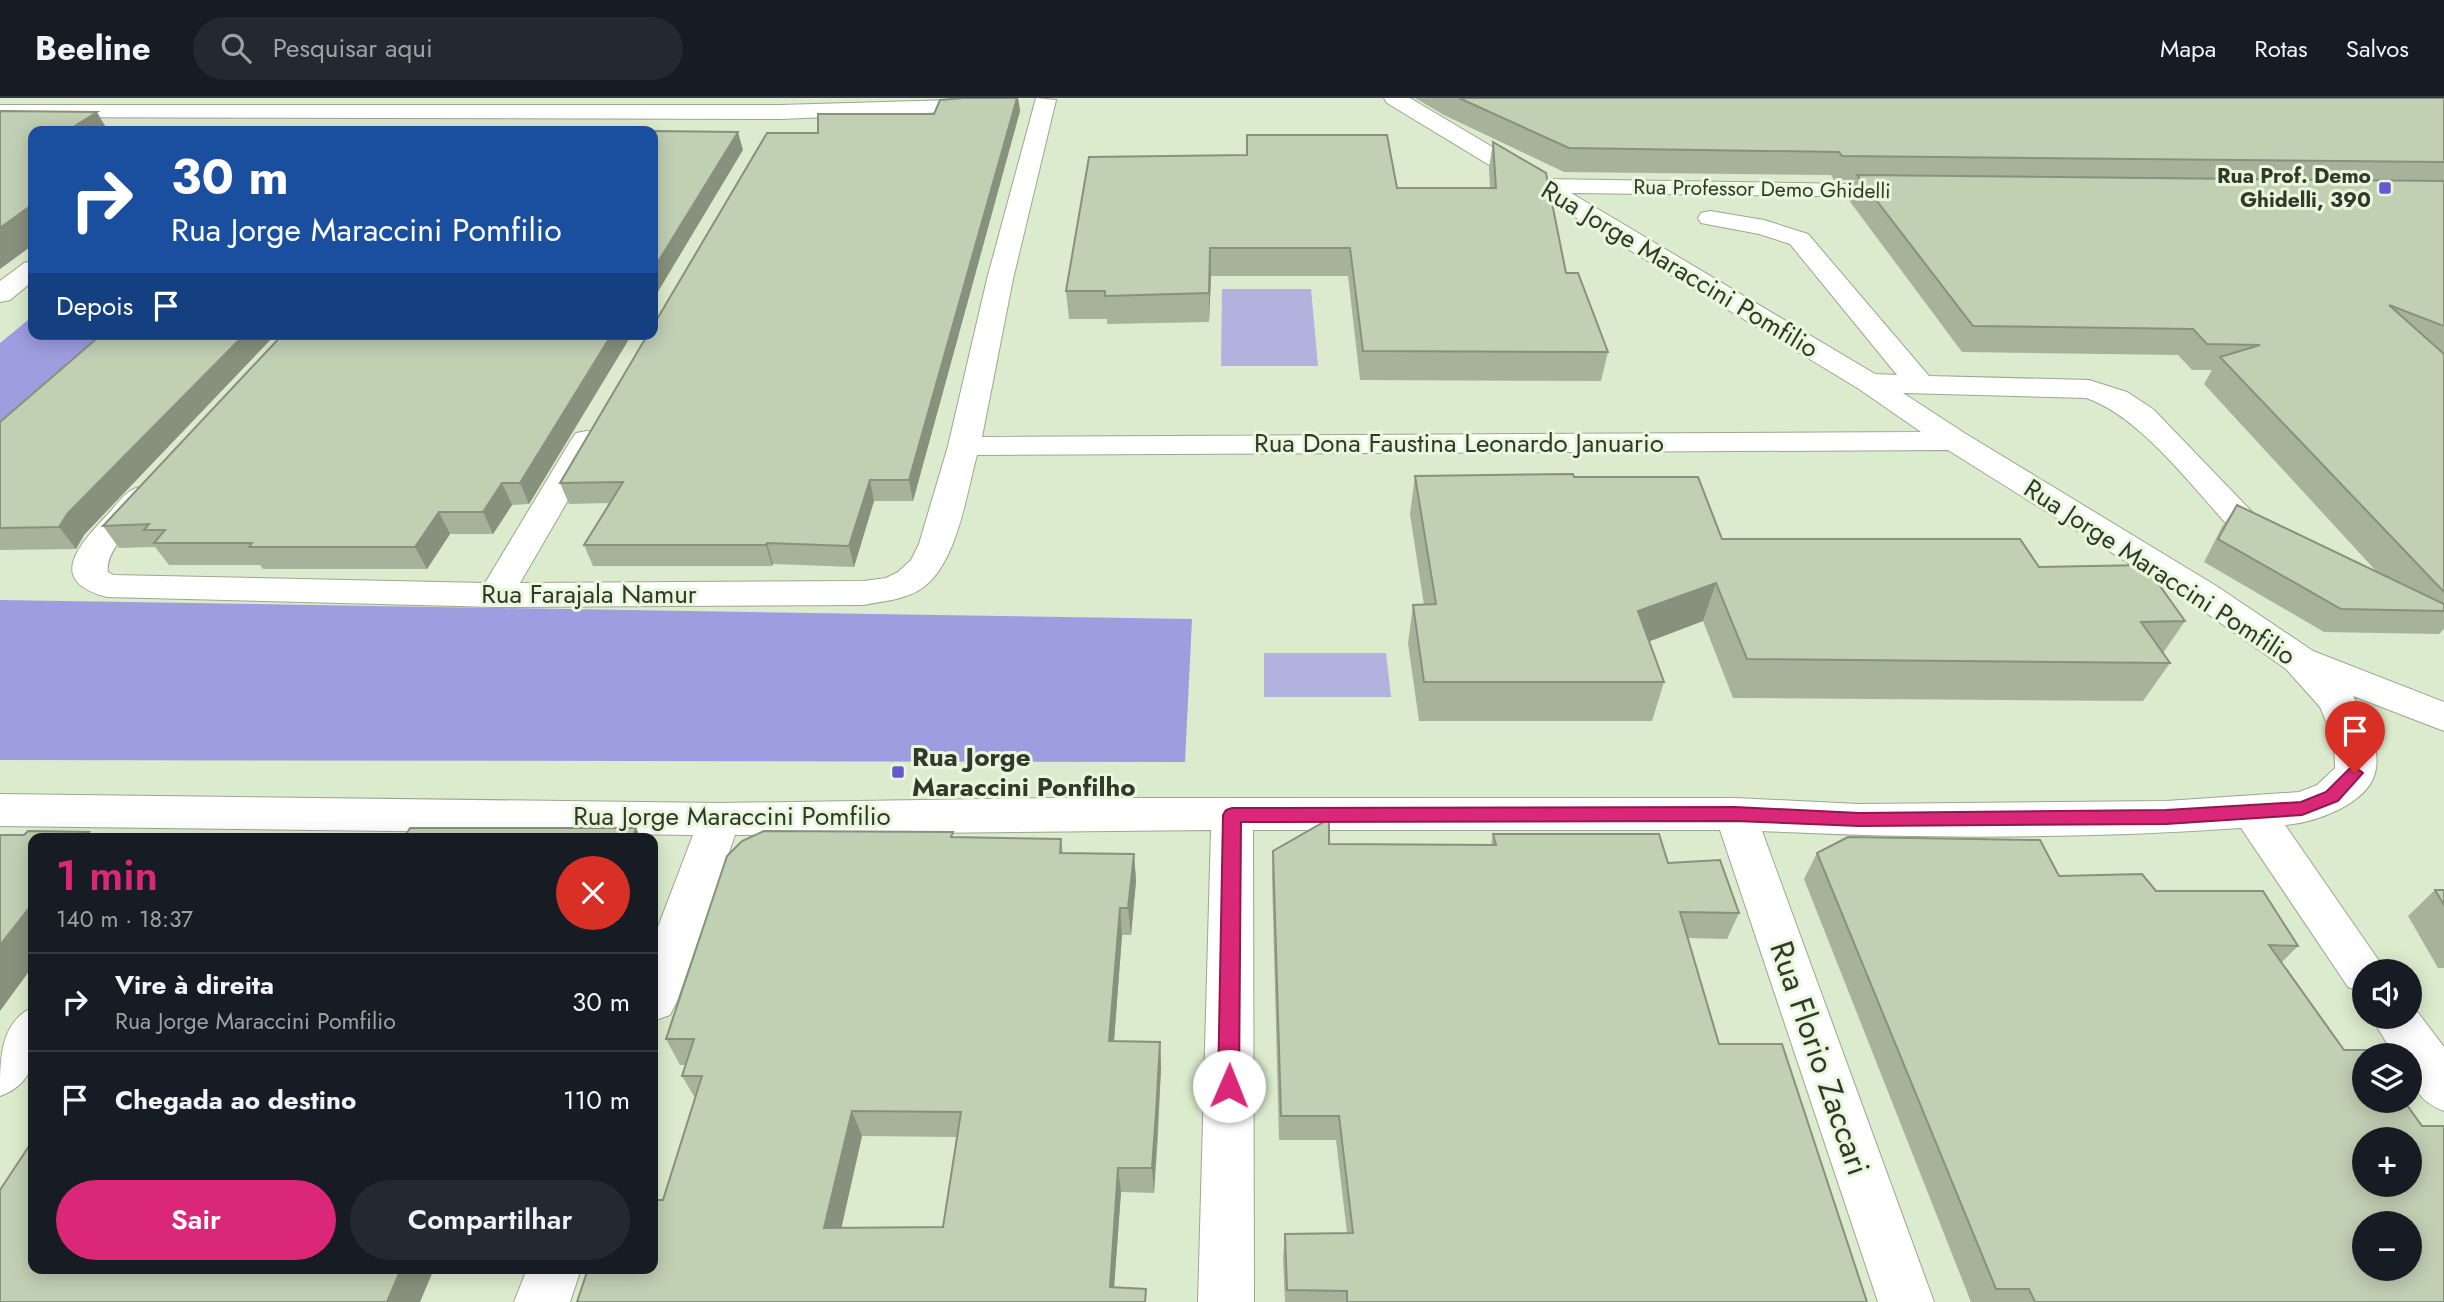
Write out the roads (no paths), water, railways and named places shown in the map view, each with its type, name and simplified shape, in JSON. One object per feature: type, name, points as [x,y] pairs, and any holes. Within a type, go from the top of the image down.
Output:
[{"type":"street","name":"Rua Jorge Maraccini Pomfilio","points":[[0,810],[181,825],[1058,814],[1735,814],[1873,820],[2166,817],[2302,808],[2332,796],[2355,773],[2354,740],[2337,701],[2299,660],[2205,596],[1955,441],[1869,383],[1395,98]]},
{"type":"street","points":[[0,111],[780,112],[837,104],[1033,101]]},
{"type":"street","name":"Rua Farajala Namur","points":[[164,475],[98,545],[89,562],[91,578],[107,586],[496,595],[864,593],[894,589],[925,566],[936,544],[964,446],[1033,101]]},
{"type":"street","points":[[221,126],[240,112]]},
{"type":"street","points":[[499,126],[512,112]]},
{"type":"street","points":[[766,136],[780,112]]},
{"type":"street","name":"Rua Professor Demo Ghidelli","points":[[1542,186],[1931,191]]},
{"type":"street","points":[[1710,218],[1764,227],[1799,239],[1919,383]]},
{"type":"street","points":[[0,294],[28,273]]},
{"type":"street","points":[[1869,383],[2089,389],[2116,398],[2142,415],[2244,523]]},
{"type":"street","points":[[496,595],[600,417]]},
{"type":"street","name":"Rua Dona Faustina Leonardo Januario","points":[[964,446],[1955,441]]},
{"type":"street","points":[[2299,660],[2444,717]]},
{"type":"street","points":[[2253,813],[2354,959]]},
{"type":"street","name":"Rua Florio Zaccari","points":[[1735,814],[1906,1302]]},
{"type":"street","points":[[1226,1302],[1232,815]]},
{"type":"street","points":[[658,987],[720,819]]},
{"type":"street","points":[[2403,1029],[2444,1088]]},
{"type":"street","points":[[0,1074],[28,1035]]},
{"type":"street","points":[[542,1302],[552,1274]]},
{"type":"place","name":"Rua Prof. Demo Ghidelli, 390","points":[[2385,188]]},
{"type":"place","name":"Rua Jorge Maraccini Ponfilho","points":[[898,772]]}]
